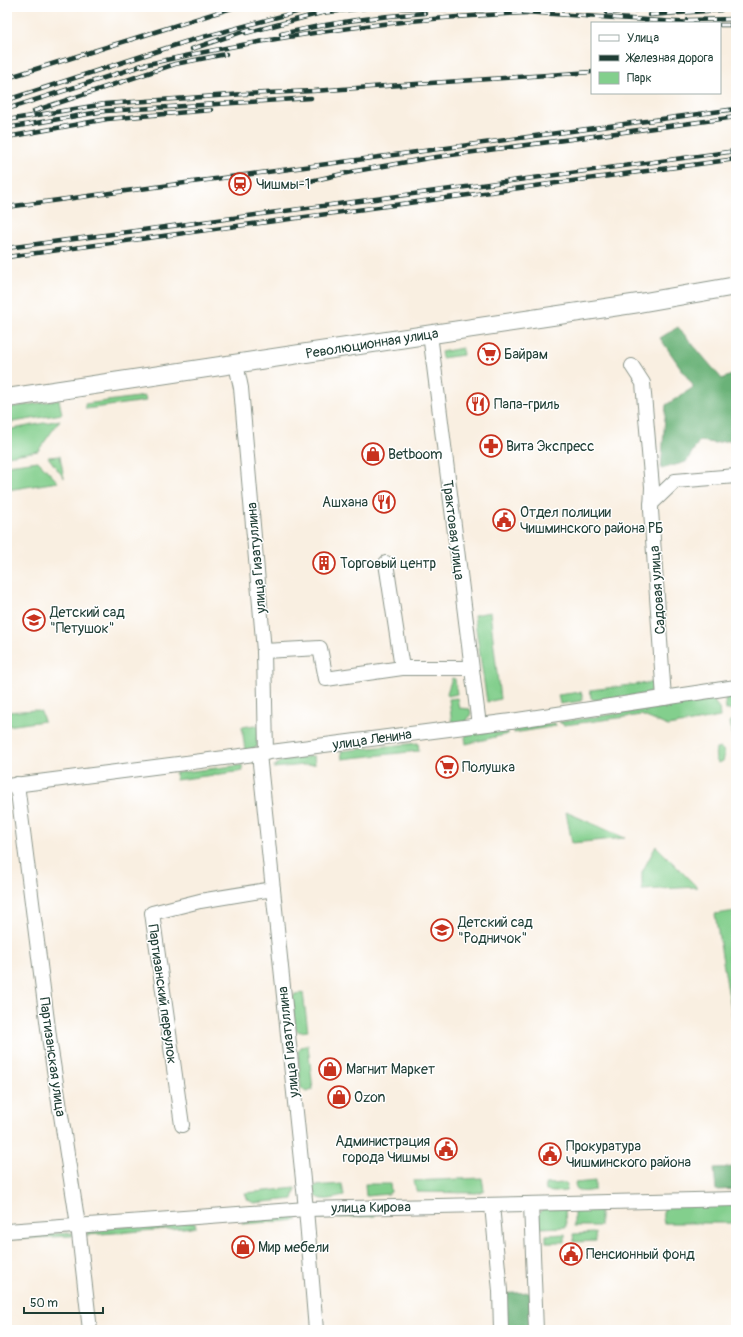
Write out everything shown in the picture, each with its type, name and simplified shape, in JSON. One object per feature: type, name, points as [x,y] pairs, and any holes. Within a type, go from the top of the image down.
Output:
[{"type":"main road","name":"Революционная улица","points":[[7,398],[639,303],[736,286]]},
{"type":"street","name":"Трактовая улица","points":[[430,334],[479,725]]},
{"type":"street","name":"улица Гизатуллина","points":[[236,364],[242,396],[264,651],[262,754],[272,889],[306,1209],[316,1330]]},
{"type":"street","name":"Садовая улица","points":[[632,366],[643,383],[652,487],[651,504],[664,698]]},
{"type":"street","points":[[651,504],[675,481],[736,476]]},
{"type":"street","points":[[386,563],[402,668]]},
{"type":"street","points":[[264,651],[320,648],[326,679],[402,668],[471,668]]},
{"type":"street","name":"улица Ленина","points":[[12,785],[479,725],[736,688]]},
{"type":"street","name":"Партизанская улица","points":[[12,785],[78,1226],[90,1330]]},
{"type":"street","name":"Партизанский переулок","points":[[182,1125],[152,913],[200,900],[272,889]]},
{"type":"street","name":"улица Кирова","points":[[7,1231],[306,1209],[736,1199]]},
{"type":"street","points":[[492,1204],[500,1291],[501,1330]]},
{"type":"street","points":[[532,1204],[536,1330]]},
{"type":"green space","points":[[678,327],[722,379],[736,373],[736,439],[715,443],[699,441],[686,462],[661,469],[666,405],[694,387],[660,338]]},
{"type":"green space","points":[[462,348],[463,355],[442,358],[441,352]]},
{"type":"green space","points":[[145,396],[146,401],[86,409],[85,404]]},
{"type":"green space","points":[[59,400],[62,414],[7,423],[7,408]]},
{"type":"green space","points":[[60,420],[38,451],[7,456],[7,430]]},
{"type":"green space","points":[[60,456],[64,478],[48,457]]},
{"type":"green space","points":[[38,461],[58,482],[7,490],[7,465]]},
{"type":"green space","points":[[490,612],[500,699],[487,702],[474,615]]},
{"type":"green space","points":[[452,678],[455,679],[457,694],[448,696],[447,693]]},
{"type":"green space","points":[[656,682],[652,690],[645,694],[594,700],[591,698],[590,690]]},
{"type":"green space","points":[[581,692],[583,699],[582,701],[560,704],[558,695]]},
{"type":"green space","points":[[736,692],[736,709],[726,710],[726,694]]},
{"type":"green space","points":[[457,698],[459,708],[470,709],[471,713],[467,721],[452,724],[449,699]]},
{"type":"green space","points":[[713,700],[719,708],[720,717],[668,726],[641,715],[564,725],[559,722]]},
{"type":"green space","points":[[35,710],[41,712],[44,721],[7,726],[7,712]]},
{"type":"green space","points":[[736,720],[736,757],[735,757],[730,721]]},
{"type":"green space","points":[[555,723],[556,726],[514,733],[514,728]]},
{"type":"green space","points":[[256,725],[260,728],[257,747],[245,751],[242,727]]},
{"type":"green space","points":[[507,729],[508,734],[466,744],[465,737],[467,734]]},
{"type":"green space","points":[[418,743],[419,751],[342,759],[341,751]]},
{"type":"green space","points":[[721,748],[724,753],[724,757],[723,761],[718,763],[716,760],[716,749]]},
{"type":"green space","points":[[314,756],[315,764],[273,768],[284,760]]},
{"type":"green space","points":[[242,765],[243,771],[176,780],[175,773]]},
{"type":"green space","points":[[566,812],[625,838],[572,843]]},
{"type":"green space","points":[[656,846],[697,887],[642,890],[642,872]]},
{"type":"green space","points":[[736,911],[736,1020],[733,1021],[715,914]]},
{"type":"green space","points":[[303,993],[308,1031],[300,1032],[296,1030],[292,999],[295,994]]},
{"type":"green space","points":[[308,1045],[313,1090],[306,1092],[301,1088],[298,1051],[301,1047]]},
{"type":"green space","points":[[736,1167],[736,1189],[716,1190],[714,1168]]},
{"type":"green space","points":[[482,1178],[484,1190],[477,1193],[417,1192],[413,1181]]},
{"type":"green space","points":[[595,1181],[595,1190],[585,1191],[579,1191],[575,1183]]},
{"type":"green space","points":[[566,1183],[566,1191],[546,1191],[545,1184]]},
{"type":"green space","points":[[342,1184],[344,1196],[328,1199],[317,1196],[312,1186]]},
{"type":"green space","points":[[365,1184],[390,1184],[391,1192],[388,1194],[366,1196]]},
{"type":"green space","points":[[296,1188],[293,1199],[254,1203],[248,1200],[245,1193]]},
{"type":"green space","points":[[731,1204],[735,1209],[735,1223],[664,1223],[663,1214],[667,1205]]},
{"type":"green space","points":[[565,1206],[566,1227],[538,1228],[538,1214],[543,1208]]},
{"type":"green space","points":[[574,1206],[598,1207],[600,1210],[600,1226],[574,1226]]},
{"type":"green space","points":[[373,1211],[375,1216],[314,1219],[319,1214]]},
{"type":"green space","points":[[294,1216],[298,1220],[242,1224],[244,1219]]},
{"type":"green space","points":[[195,1222],[196,1227],[86,1235],[90,1229]]},
{"type":"green space","points":[[73,1233],[72,1236],[7,1239],[7,1235]]},
{"type":"green space","points":[[595,1233],[596,1241],[574,1242],[573,1234]]},
{"type":"green space","points":[[565,1234],[565,1242],[546,1242],[546,1235]]},
{"type":"green space","points":[[530,1292],[532,1330],[502,1330],[501,1294]]},
{"type":"railway","points":[[7,78],[235,7]]},
{"type":"railway","points":[[7,100],[185,42],[315,7]]},
{"type":"railway","points":[[321,13],[373,7],[483,10]]},
{"type":"railway","points":[[607,13],[664,7]]},
{"type":"railway","points":[[650,15],[721,10]]},
{"type":"railway","points":[[246,33],[325,12]]},
{"type":"railway","points":[[523,12],[678,22]]},
{"type":"railway","points":[[281,34],[353,20],[425,13]]},
{"type":"railway","points":[[139,66],[235,46],[332,30],[429,19],[527,13]]},
{"type":"railway","points":[[688,20],[736,19]]},
{"type":"railway","points":[[721,25],[736,25]]},
{"type":"railway","points":[[192,49],[250,29]]},
{"type":"railway","points":[[34,111],[175,64],[226,54]]},
{"type":"railway","points":[[7,109],[144,65]]},
{"type":"railway","points":[[7,120],[105,104],[591,72]]},
{"type":"railway","points":[[7,128],[105,111],[311,98]]},
{"type":"railway","points":[[7,207],[736,109]]},
{"type":"railway","points":[[7,137],[107,119],[211,110]]},
{"type":"railway","points":[[283,187],[356,171],[429,158],[736,117]]},
{"type":"railway","points":[[7,248],[736,151]]},
{"type":"railway","points":[[7,257],[736,159]]},
{"type":"place","name":"Чишмы-1","points":[[240,184]]},
{"type":"place","name":"Байрам","points":[[489,354]]},
{"type":"place","name":"Папа-гриль","points":[[478,404]]},
{"type":"place","name":"Вита Экспресс","points":[[491,446]]},
{"type":"place","name":"Betboom","points":[[373,454]]},
{"type":"place","name":"Ашхана","points":[[384,502]]},
{"type":"place","name":"Отдел полиции Чишминского района РБ","points":[[504,520]]},
{"type":"place","name":"Торговый центр","points":[[324,563]]},
{"type":"place","name":"Детский сад \"Петушок\"","points":[[34,620]]},
{"type":"place","name":"Полушка","points":[[447,767]]},
{"type":"place","name":"Детский сад \"Родничок\"","points":[[442,930]]},
{"type":"place","name":"Магнит Маркет","points":[[330,1069]]},
{"type":"place","name":"Ozon","points":[[339,1097]]},
{"type":"place","name":"Администрация города Чишмы","points":[[446,1149]]},
{"type":"place","name":"Прокуратура Чишминского района","points":[[550,1154]]},
{"type":"place","name":"Мир мебели","points":[[243,1247]]},
{"type":"place","name":"Пенсионный фонд","points":[[571,1254]]}]
